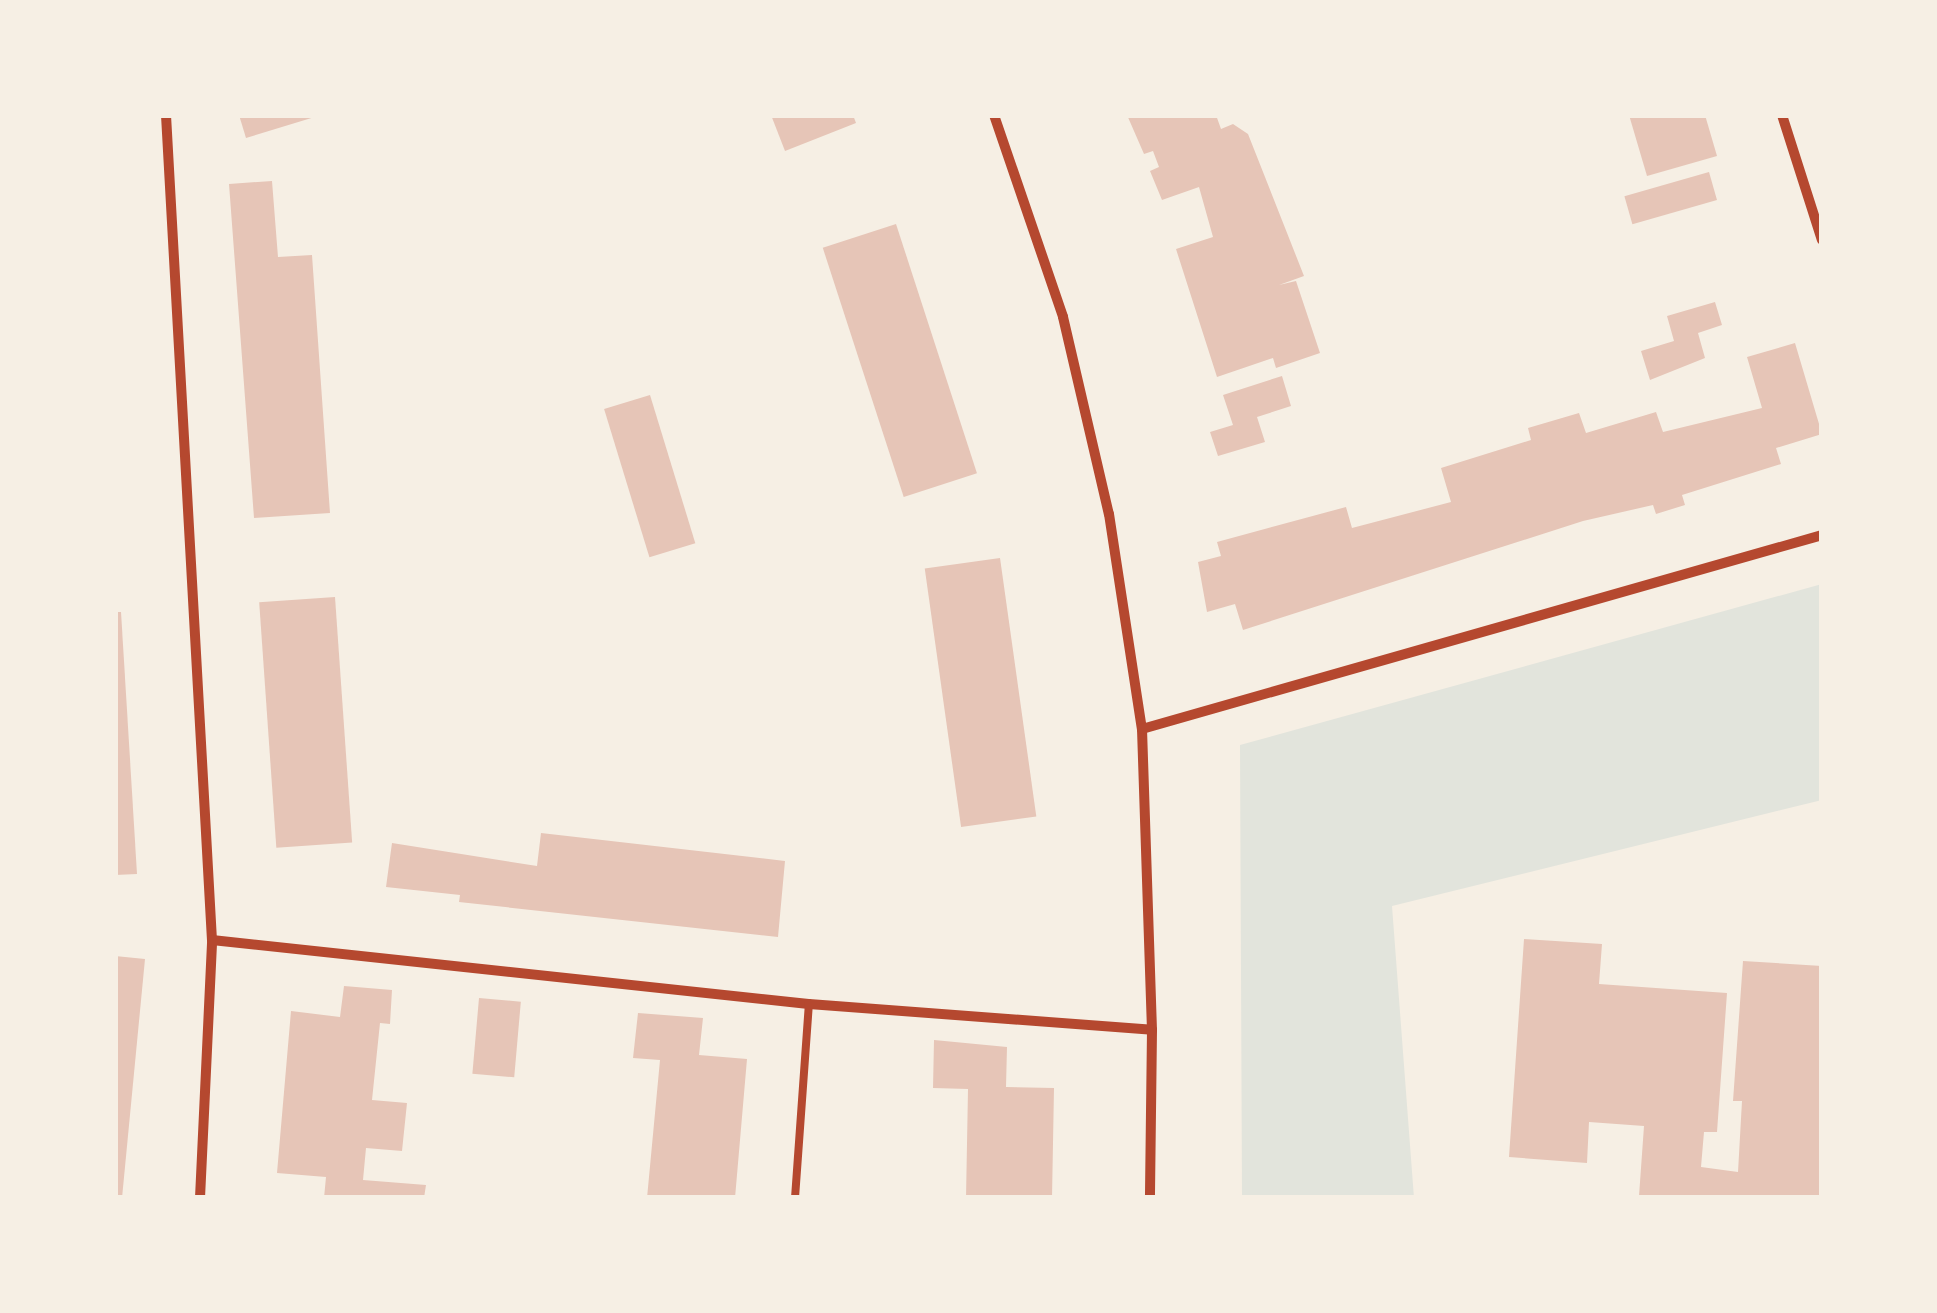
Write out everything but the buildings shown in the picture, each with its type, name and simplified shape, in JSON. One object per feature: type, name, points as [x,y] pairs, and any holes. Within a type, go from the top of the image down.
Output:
[{"type":"street","points":[[166,115],[212,940],[200,1198]]},
{"type":"street","points":[[994,115],[1064,317],[1110,514],[1142,729],[1152,1030],[1150,1198]]},
{"type":"street","points":[[1782,115],[1822,240]]},
{"type":"street","points":[[1142,729],[1822,535]]},
{"type":"street","points":[[212,940],[809,1004],[1152,1030]]},
{"type":"lane","points":[[795,1198],[809,1004]]},
{"type":"shaded area","points":[[1822,584],[1822,800],[1392,906],[1414,1198],[1242,1198],[1240,745]]}]
